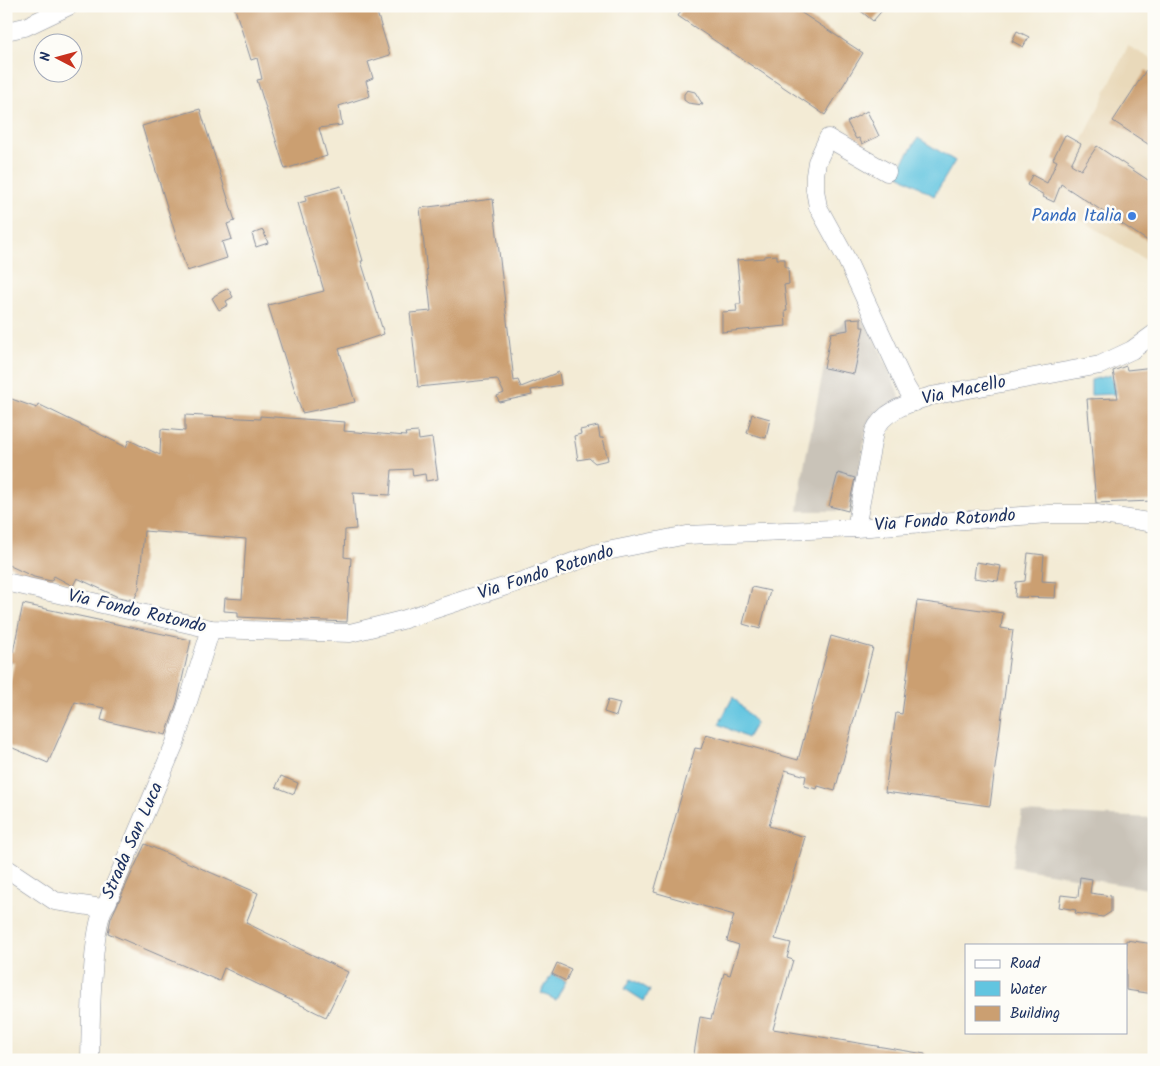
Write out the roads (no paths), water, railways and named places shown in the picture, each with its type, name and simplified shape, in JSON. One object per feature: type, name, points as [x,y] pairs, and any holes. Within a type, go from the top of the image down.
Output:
[{"type":"street","points":[[6,31],[25,27],[69,6]]},
{"type":"street","points":[[887,172],[828,138],[817,162],[815,190],[818,207],[846,258],[906,387],[915,402]]},
{"type":"street","name":"Via Macello","points":[[856,528],[876,428],[883,418],[890,413],[931,396],[1100,365],[1132,350],[1154,334]]},
{"type":"street","name":"Via Fondo Rotondo","points":[[6,582],[211,629],[350,634],[402,620],[522,581],[597,553],[687,535],[856,528],[1049,514],[1097,514],[1154,523]]},
{"type":"street","name":"Strada San Luca","points":[[90,1060],[94,945],[102,908],[107,903],[175,744],[211,629]]},
{"type":"street","points":[[6,868],[55,901],[102,908]]},
{"type":"water","points":[[918,138],[955,161],[934,196],[896,173]]},
{"type":"water","points":[[1111,375],[1115,394],[1091,395],[1091,380]]},
{"type":"water","points":[[733,697],[756,723],[747,738],[719,724]]},
{"type":"water","points":[[552,974],[566,981],[556,1000],[541,993]]},
{"type":"water","points":[[631,979],[650,990],[644,1001],[625,989]]},
{"type":"place","name":"Panda Italia","points":[[1132,216]]}]
